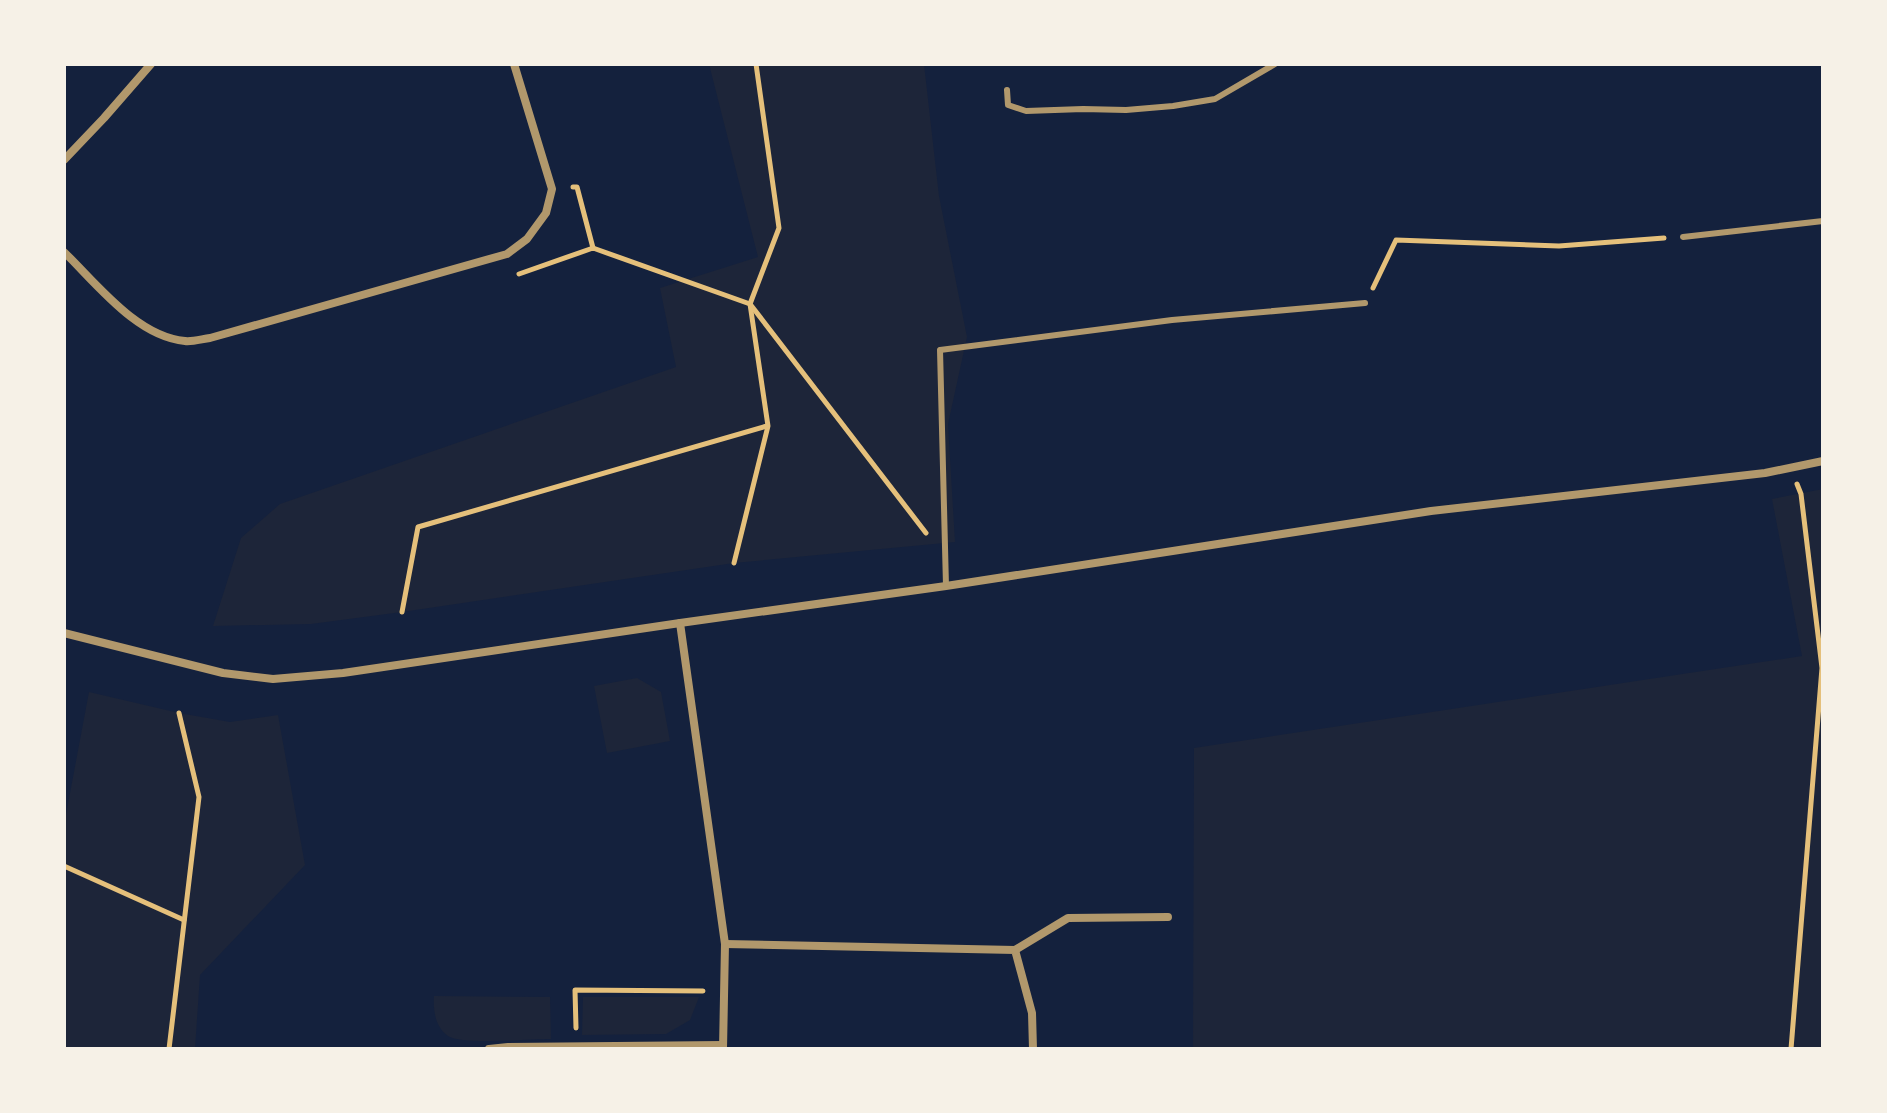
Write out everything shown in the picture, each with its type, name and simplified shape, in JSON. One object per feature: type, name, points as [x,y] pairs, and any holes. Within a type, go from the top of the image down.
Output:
[{"type":"street","points":[[64,160],[151,64]]},
{"type":"street","points":[[64,252],[135,322],[185,342],[210,338],[507,254],[527,239],[546,213],[552,189],[514,64]]},
{"type":"street","points":[[64,633],[223,673],[273,679],[343,673],[946,586],[1431,511],[1765,473],[1823,461]]},
{"type":"street","points":[[489,1049],[723,1047],[725,944],[680,623]]},
{"type":"street","points":[[725,944],[1015,950],[1068,918],[1168,917]]},
{"type":"street","points":[[1015,950],[1032,1013],[1033,1049]]},
{"type":"lane","points":[[1007,90],[1008,105],[1026,111],[1142,109],[1215,99],[1275,64]]},
{"type":"lane","points":[[1683,237],[1823,221]]},
{"type":"lane","points":[[946,586],[940,350],[1172,320],[1365,303]]},
{"type":"path","points":[[734,563],[768,426],[750,304],[779,228],[756,64]]},
{"type":"path","points":[[552,189],[577,187],[593,248]]},
{"type":"path","points":[[1365,303],[1396,240],[1559,246],[1683,237]]},
{"type":"path","points":[[518,274],[593,248],[750,304],[946,559]]},
{"type":"path","points":[[402,612],[418,527],[768,426]]},
{"type":"path","points":[[1791,1049],[1822,668],[1801,494],[1792,468]]},
{"type":"path","points":[[169,1049],[199,797],[179,713]]},
{"type":"path","points":[[64,866],[184,920]]},
{"type":"path","points":[[576,1046],[575,990],[724,991]]},
{"type":"shaded area","points":[[709,64],[924,64],[939,196],[967,337],[948,424],[955,542],[734,563],[311,624],[213,626],[241,538],[280,504],[676,367],[660,288],[758,257]]},
{"type":"shaded area","points":[[1823,489],[1823,1049],[1193,1049],[1194,748],[1802,656],[1772,499]]},
{"type":"shaded area","points":[[637,678],[661,692],[670,741],[607,753],[594,686]]},
{"type":"shaded area","points":[[89,692],[230,722],[278,715],[305,865],[200,975],[195,1049],[64,1049],[64,825]]},
{"type":"shaded area","points":[[434,996],[550,997],[551,1039],[455,1039],[448,1036],[438,1023]]},
{"type":"shaded area","points":[[583,997],[699,997],[690,1020],[666,1034],[582,1035]]}]
